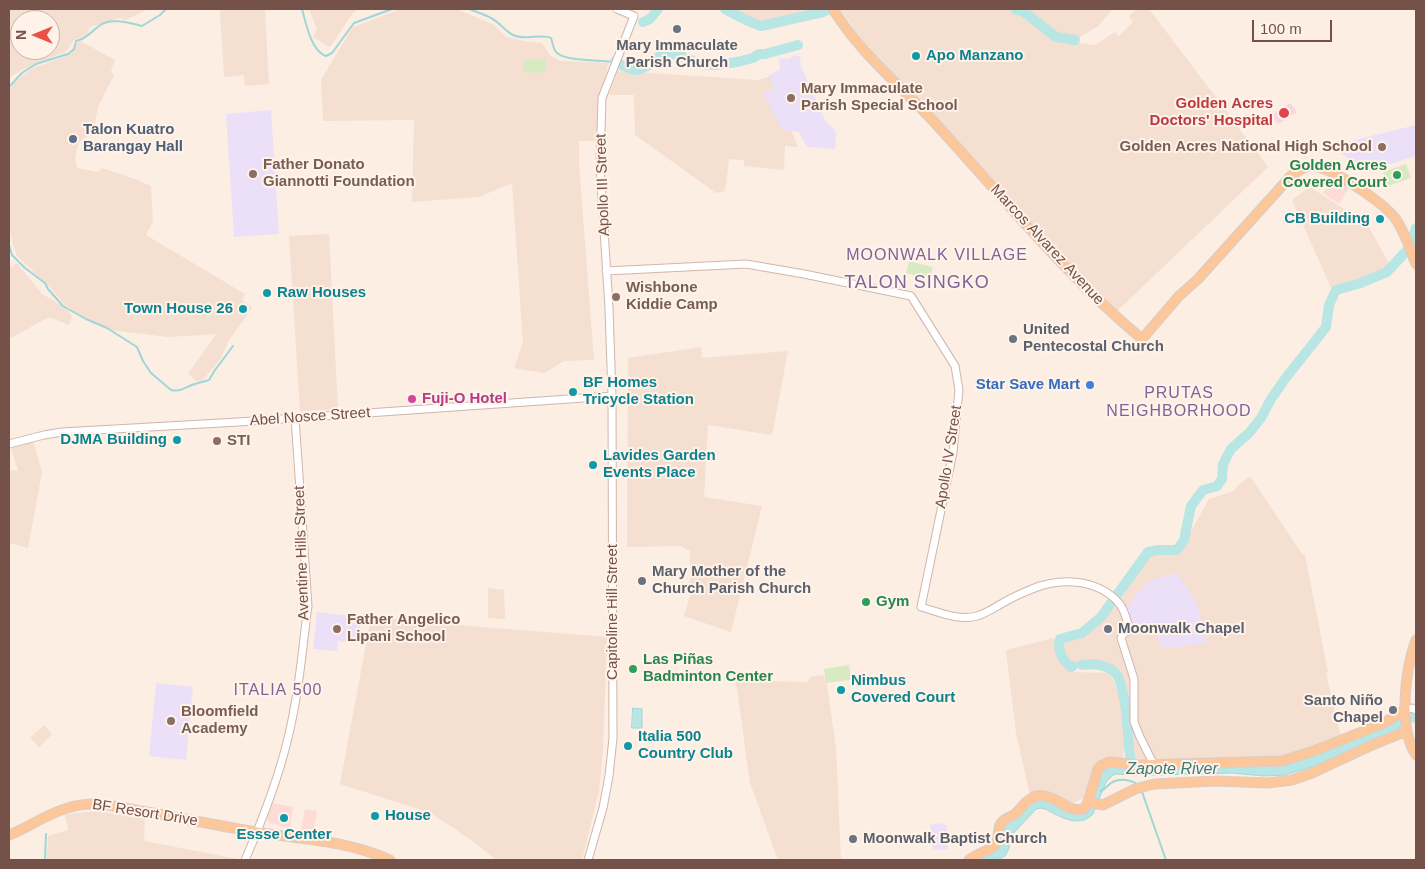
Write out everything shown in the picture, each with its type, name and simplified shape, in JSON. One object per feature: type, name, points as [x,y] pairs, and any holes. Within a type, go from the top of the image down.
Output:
[{"type":"main road","name":"Marcos Alvarez Avenue","points":[[833,9],[844,27],[926,113],[1060,261],[1113,315],[1142,339],[1290,177],[1304,168],[1315,166],[1330,171],[1375,200],[1394,217],[1403,232],[1414,260]]},
{"type":"main road","points":[[1416,640],[1410,666],[1406,720],[1410,742],[1416,755]]},
{"type":"main road","points":[[1092,803],[1097,772],[1100,767],[1108,762],[1154,765],[1282,761],[1311,752],[1384,723],[1406,720]]},
{"type":"main road","points":[[969,860],[980,852],[994,846],[998,838],[1001,822],[1015,814],[1032,798],[1044,796],[1078,810],[1084,809],[1092,803],[1107,803],[1141,786],[1214,781],[1268,783],[1292,780],[1312,773],[1370,746],[1406,720]]},
{"type":"main road","name":"BF Resort Drive","points":[[9,835],[52,813],[71,807],[89,804],[107,805],[257,832],[325,840],[365,850],[390,860]]},
{"type":"street","name":"Apollo III Street","points":[[611,360],[600,166],[602,98],[634,16],[617,9]]},
{"type":"street","name":"Apollo IV Street","points":[[606,271],[746,264],[911,296],[955,366],[959,390],[953,452],[921,607],[960,618],[979,616],[1032,589],[1048,584],[1057,582],[1084,583],[1100,588],[1121,606],[1130,630],[1124,633],[1121,638],[1134,679],[1134,722],[1154,765]]},
{"type":"street","name":"Capitoline Hill Street","points":[[588,860],[603,808],[613,738],[611,360]]},
{"type":"street","name":"Abel Nosce Street","points":[[9,444],[62,432],[612,396]]},
{"type":"street","name":"Aventine Hills Street","points":[[245,860],[276,780],[288,737],[300,671],[308,606],[295,418]]},
{"type":"street","points":[[1406,720],[1412,708],[1416,710]]},
{"type":"shaded area","points":[[9,9],[149,9],[125,20],[120,18],[90,27],[87,34],[74,40],[67,51],[60,54],[60,10],[10,10],[10,60],[45,60],[21,70],[9,78]]},
{"type":"shaded area","points":[[222,9],[265,9],[269,84],[245,86],[244,75],[224,77],[220,11]]},
{"type":"shaded area","points":[[309,9],[359,9],[353,13],[330,47],[313,37],[317,29]]},
{"type":"shaded area","points":[[400,9],[457,9],[494,25],[506,37],[542,43],[550,55],[560,61],[608,63],[598,100],[597,141],[579,141],[579,164],[594,360],[564,361],[544,373],[514,368],[523,343],[512,183],[479,197],[412,202],[414,120],[323,121],[321,80],[352,28]]},
{"type":"shaded area","points":[[735,9],[821,9],[763,24]]},
{"type":"shaded area","points":[[840,9],[1014,9],[1048,36],[1095,45],[1115,32],[1119,36],[1133,22],[1129,16],[1137,9],[1149,9],[1268,167],[1113,315],[861,38]]},
{"type":"shaded area","points":[[1028,9],[1113,9],[1098,26],[1078,38],[1053,33],[1030,13]]},
{"type":"shaded area","points":[[80,41],[115,60],[111,71],[114,75],[98,107],[93,133],[79,142],[75,157],[77,168],[97,172],[102,168],[151,186],[153,221],[146,235],[245,294],[242,300],[252,308],[229,340],[221,358],[202,381],[196,381],[188,374],[216,334],[168,337],[111,330],[80,315],[64,304],[50,287],[17,256],[9,224],[9,92],[14,83],[31,69],[60,60]]},
{"type":"shaded area","name":"Mary Immaculate Parish Special School","points":[[794,55],[801,57],[800,64],[826,122],[835,130],[835,149],[807,147],[799,132],[782,130],[763,93],[774,89],[769,75],[780,70],[779,58],[789,59]]},
{"type":"shaded area","points":[[618,71],[759,80],[770,76],[798,147],[785,146],[784,170],[744,166],[744,160],[729,159],[725,191],[716,193],[635,135],[634,95],[609,95]]},
{"type":"shaded area","name":"Golden Acres Doctors' Hospital","points":[[1290,103],[1297,112],[1278,124],[1271,115]]},
{"type":"shaded area","name":"Father Donato Giannotti Foundation","points":[[271,110],[279,234],[234,237],[226,114]]},
{"type":"shaded area","name":"Golden Acres National High School","points":[[1416,125],[1416,156],[1365,172],[1341,153],[1355,140]]},
{"type":"shaded area","points":[[1334,176],[1350,186],[1339,204],[1323,193]]},
{"type":"shaded area","points":[[1310,187],[1367,224],[1389,263],[1384,271],[1332,290],[1292,200]]},
{"type":"shaded area","points":[[329,234],[338,409],[300,411],[289,236]]},
{"type":"shaded area","points":[[9,262],[11,268],[17,263],[42,294],[66,308],[72,316],[69,325],[49,317],[9,339]]},
{"type":"shaded area","points":[[701,347],[702,358],[788,351],[772,435],[708,425],[704,497],[762,506],[731,632],[684,616],[690,596],[690,551],[681,546],[627,547],[628,358]]},
{"type":"shaded area","points":[[33,441],[42,472],[28,548],[9,543],[9,470],[18,471],[11,447]]},
{"type":"shaded area","points":[[1250,476],[1302,554],[1305,555],[1328,672],[1326,673],[1341,738],[1277,764],[1133,766],[1128,702],[1120,676],[1114,668],[1104,664],[1086,662],[1071,665],[1063,655],[1060,646],[1061,641],[1085,634],[1117,606],[1148,555],[1180,551],[1209,499],[1234,491],[1238,485]]},
{"type":"shaded area","points":[[1176,573],[1196,600],[1207,643],[1163,649],[1150,622],[1135,626],[1127,609],[1137,593],[1149,581]]},
{"type":"shaded area","points":[[488,588],[504,590],[505,619],[488,618]]},
{"type":"shaded area","name":"Father Angelico Lipani School","points":[[317,612],[361,617],[358,643],[338,641],[337,651],[313,649]]},
{"type":"shaded area","points":[[371,618],[419,620],[457,625],[607,637],[603,750],[599,791],[582,860],[496,860],[474,842],[431,813],[340,784]]},
{"type":"shaded area","points":[[1054,638],[1061,663],[1071,672],[1110,673],[1126,712],[1123,758],[1100,761],[1091,779],[1087,797],[1069,804],[1030,795],[1016,733],[1006,650]]},
{"type":"shaded area","points":[[735,675],[756,676],[756,681],[808,682],[810,677],[823,675],[827,684],[836,749],[841,860],[778,860],[750,783]]},
{"type":"shaded area","name":"Bloomfield Academy","points":[[156,683],[193,687],[186,760],[149,756]]},
{"type":"shaded area","points":[[44,725],[52,734],[39,747],[30,738]]},
{"type":"shaded area","points":[[273,803],[293,807],[290,828],[268,823],[267,817]]},
{"type":"shaded area","points":[[305,809],[317,811],[313,833],[301,831]]},
{"type":"shaded area","points":[[98,811],[145,819],[144,841],[238,860],[47,860],[48,836],[68,830],[65,814]]},
{"type":"shaded area","points":[[942,823],[947,826],[948,849],[933,850],[930,825]]},
{"type":"green space","points":[[524,59],[546,60],[545,73],[523,72]]},
{"type":"green space","name":"Golden Acres Covered Court","points":[[1406,164],[1411,178],[1388,186],[1383,172]]},
{"type":"green space","points":[[909,261],[933,267],[930,279],[906,273]]},
{"type":"green space","points":[[849,665],[851,680],[826,683],[824,669]]},
{"type":"water","points":[[633,708],[642,709],[642,728],[632,728]]},
{"type":"water","points":[[1401,717],[1401,726],[1395,731],[1315,766],[1284,775],[1264,776],[1232,773],[1113,775],[1106,782],[1093,814],[1087,818],[1082,821],[1069,820],[1045,809],[1036,809],[1011,836],[1009,848],[1005,856],[997,860],[972,860],[998,846],[1004,822],[1036,800],[1046,800],[1082,810],[1098,774],[1106,763],[1277,765]]},
{"type":"waterway","points":[[9,87],[22,73],[36,64],[68,54],[74,49],[76,41],[86,37],[104,23],[114,21],[142,26],[166,9]]},
{"type":"waterway","points":[[302,9],[307,29],[316,49],[326,56],[332,53],[354,23],[392,9]]},
{"type":"waterway","points":[[469,9],[486,15],[518,37],[543,36],[551,38],[555,50],[561,56],[613,62]]},
{"type":"waterway","points":[[643,22],[650,19],[658,9]]},
{"type":"waterway","points":[[725,9],[761,26],[830,9]]},
{"type":"waterway","points":[[1015,9],[1024,12],[1056,37],[1075,40]]},
{"type":"waterway","points":[[615,62],[633,70],[638,70],[650,65],[659,56],[675,54],[700,64],[716,65],[737,62],[753,58],[759,54],[798,45]]},
{"type":"waterway","points":[[1073,666],[1071,667],[1061,654],[1059,647],[1060,639],[1082,633],[1101,617],[1148,552],[1177,550],[1184,540],[1191,506],[1203,490],[1217,486],[1222,479],[1223,464],[1231,449],[1249,433],[1261,418],[1285,379],[1326,327],[1329,305],[1336,290],[1361,283],[1387,272],[1410,247],[1416,228]]},
{"type":"waterway","points":[[9,245],[12,255],[25,268],[45,283],[63,306],[107,328],[137,347],[151,373],[171,390],[179,390],[209,380],[233,346]]},
{"type":"waterway","points":[[1082,665],[1091,664],[1106,667],[1119,678],[1125,704],[1133,771]]},
{"type":"waterway","name":"Zapote River","points":[[1397,722],[1416,717]]},
{"type":"waterway","points":[[1101,791],[1118,780],[1129,781],[1139,786]]},
{"type":"waterway","points":[[1141,789],[1166,860]]},
{"type":"waterway","points":[[45,860],[46,834]]},
{"type":"place","name":"Mary Immaculate Parish Church","points":[[677,29]]},
{"type":"place","name":"Apo Manzano","points":[[916,56]]},
{"type":"place","name":"Mary Immaculate Parish Special School","points":[[791,98]]},
{"type":"place","name":"Golden Acres Doctors' Hospital","points":[[1284,113]]},
{"type":"place","name":"Talon Kuatro Barangay Hall","points":[[73,139]]},
{"type":"place","name":"Golden Acres National High School","points":[[1382,147]]},
{"type":"place","name":"Father Donato Giannotti Foundation","points":[[253,174]]},
{"type":"place","name":"Golden Acres Covered Court","points":[[1397,175]]},
{"type":"place","name":"CB Building","points":[[1380,219]]},
{"type":"place","name":"Raw Houses","points":[[267,293]]},
{"type":"place","name":"Wishbone Kiddie Camp","points":[[616,297]]},
{"type":"place","name":"Town House 26","points":[[243,309]]},
{"type":"place","name":"United Pentecostal Church","points":[[1013,339]]},
{"type":"place","name":"Star Save Mart","points":[[1090,385]]},
{"type":"place","name":"BF Homes Tricycle Station","points":[[573,392]]},
{"type":"place","name":"Fuji-O Hotel","points":[[412,399]]},
{"type":"place","name":"DJMA Building","points":[[177,440]]},
{"type":"place","name":"STI","points":[[217,441]]},
{"type":"place","name":"Lavides Garden Events Place","points":[[593,465]]},
{"type":"place","name":"Mary Mother of the Church Parish Church","points":[[642,581]]},
{"type":"place","name":"Gym","points":[[866,602]]},
{"type":"place","name":"Father Angelico Lipani School","points":[[337,629]]},
{"type":"place","name":"Moonwalk Chapel","points":[[1108,629]]},
{"type":"place","name":"Las Piñas Badminton Center","points":[[633,669]]},
{"type":"place","name":"Nimbus Covered Court","points":[[841,690]]},
{"type":"place","name":"Santo Niño Chapel","points":[[1393,710]]},
{"type":"place","name":"Bloomfield Academy","points":[[171,721]]},
{"type":"place","name":"Italia 500 Country Club","points":[[628,746]]},
{"type":"place","name":"House","points":[[375,816]]},
{"type":"place","name":"Essse Center","points":[[284,818]]},
{"type":"place","name":"Moonwalk Baptist Church","points":[[853,839]]},
{"type":"district","name":"MOONWALK VILLAGE","points":[[937,256]]},
{"type":"district","name":"TALON SINGKO","points":[[917,283]]},
{"type":"district","name":"PRUTAS NEIGHBORHOOD","points":[[1179,403]]},
{"type":"district","name":"ITALIA 500","points":[[278,691]]}]
